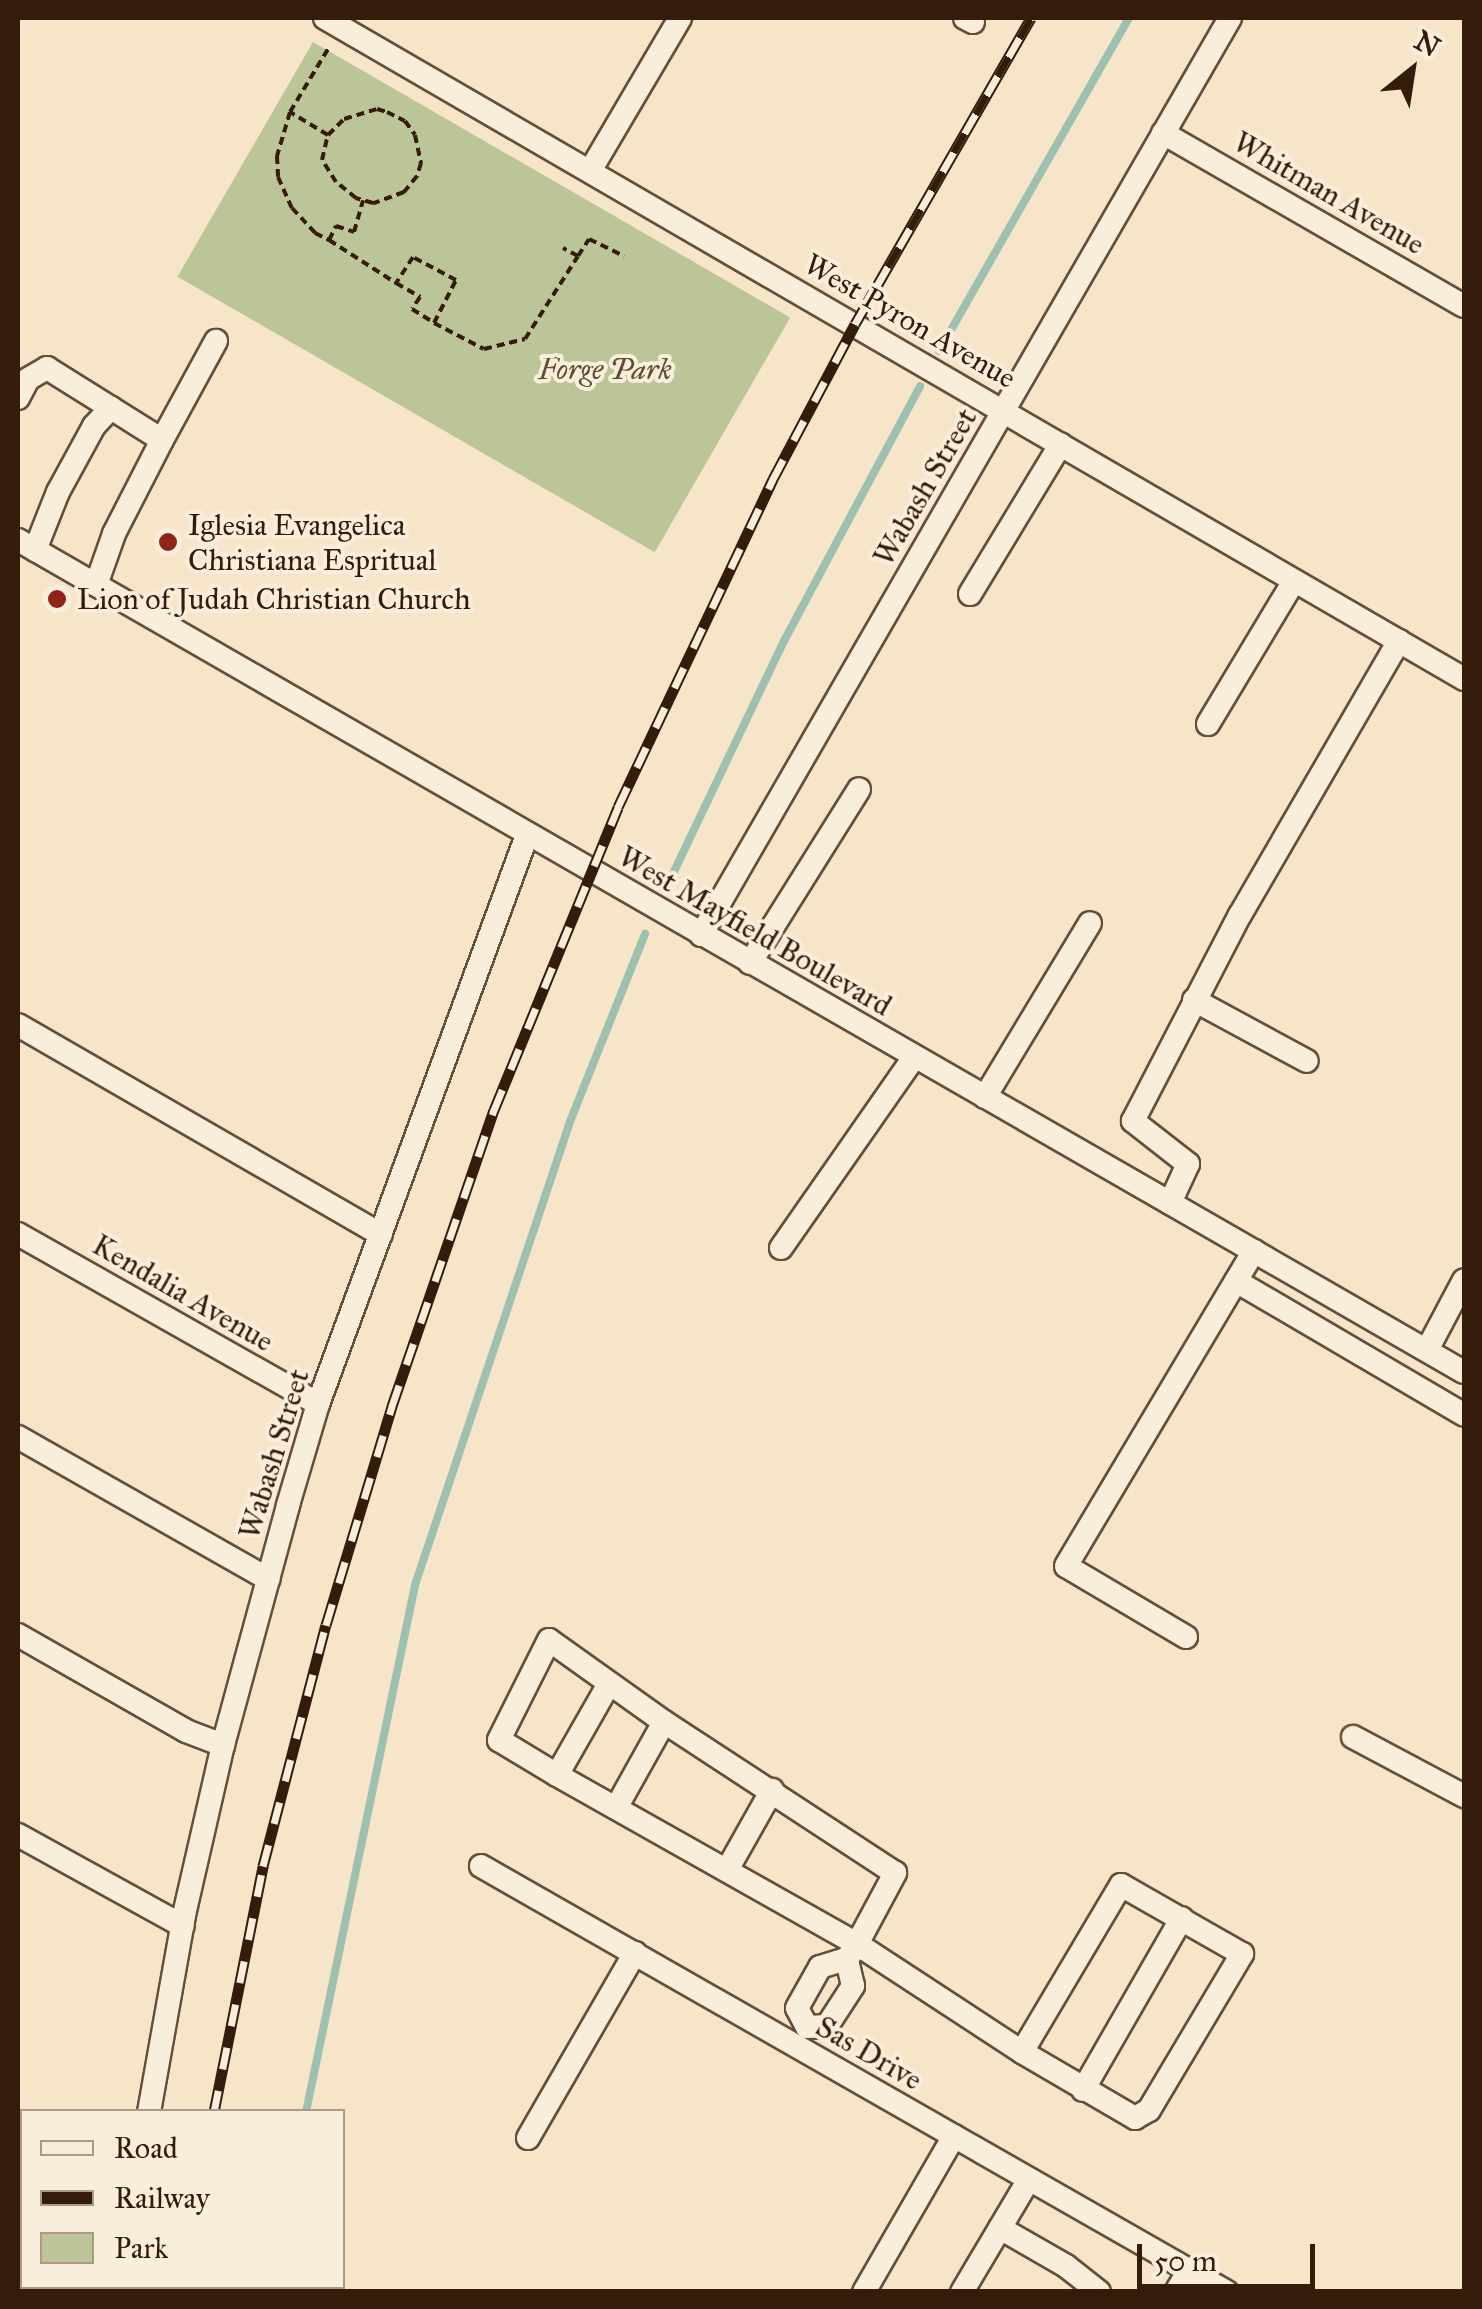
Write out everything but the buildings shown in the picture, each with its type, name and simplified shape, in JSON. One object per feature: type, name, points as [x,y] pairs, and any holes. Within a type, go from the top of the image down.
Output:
[{"type":"street","name":"West Pyron Avenue","points":[[325,18],[1464,679]]},
{"type":"street","points":[[590,171],[680,18]]},
{"type":"street","name":"Wabash Street","points":[[701,935],[1230,18]]},
{"type":"street","name":"Whitman Avenue","points":[[1163,133],[1464,306]]},
{"type":"street","points":[[96,585],[114,534],[216,341]]},
{"type":"street","points":[[18,398],[28,379],[47,368],[162,440]]},
{"type":"street","points":[[26,545],[94,426],[111,408]]},
{"type":"street","points":[[970,594],[1062,444]]},
{"type":"street","name":"West Mayfield Boulevard","points":[[26,545],[1426,1350],[1462,1365]]},
{"type":"street","points":[[1208,724],[1294,582]]},
{"type":"street","points":[[1170,1203],[1188,1164],[1152,1141],[1133,1122],[1194,1000],[1400,641]]},
{"type":"street","points":[[750,963],[859,789]]},
{"type":"street","name":"Wabash Street","points":[[150,2109],[182,1926],[223,1745],[318,1404],[527,835]]},
{"type":"street","points":[[985,1098],[1090,923]]},
{"type":"street","points":[[1194,1000],[1307,1061]]},
{"type":"street","points":[[18,1025],[380,1236]]},
{"type":"street","points":[[781,1248],[914,1057]]},
{"type":"street","name":"Kendalia Avenue","points":[[18,1234],[318,1404]]},
{"type":"street","points":[[1186,1637],[1066,1566],[1254,1251]]},
{"type":"street","points":[[1426,1350],[1464,1280]]},
{"type":"street","points":[[1236,1282],[1464,1415]]},
{"type":"street","points":[[18,1437],[268,1580]]},
{"type":"street","points":[[18,1636],[186,1731],[223,1745]]},
{"type":"street","points":[[852,1952],[820,1967],[798,2008],[801,2036],[828,2026],[853,1986],[852,1952],[894,1873],[664,1722],[549,1640],[499,1740],[727,1870],[852,1952],[1083,2090],[1135,2118],[1149,2110],[1242,1954],[1121,1885],[1022,2052]]},
{"type":"street","points":[[557,1775],[609,1684]]},
{"type":"street","points":[[616,1808],[664,1722]]},
{"type":"street","points":[[1353,1737],[1464,1796]]},
{"type":"street","points":[[727,1870],[772,1790]]},
{"type":"street","points":[[18,1835],[182,1926]]},
{"type":"street","name":"Sas Drive","points":[[481,1866],[635,1953],[801,2036],[954,2136],[1227,2292]]},
{"type":"street","points":[[1083,2090],[1182,1918]]},
{"type":"street","points":[[528,2138],[635,1953]]},
{"type":"street","points":[[864,2292],[954,2136]]},
{"type":"street","points":[[962,2292],[1029,2178]]},
{"type":"street","points":[[1000,2228],[1099,2292]]},
{"type":"street","points":[[1176,2292],[1190,2270]]},
{"type":"path","points":[[323,58],[290,112],[277,156],[278,178],[292,208],[329,240],[420,297],[412,310],[484,349],[525,339],[589,239],[624,256]]},
{"type":"path","points":[[377,109],[405,121],[415,135],[422,163],[417,176],[389,201],[363,200],[336,182],[322,160],[328,135],[344,119],[377,109]]},
{"type":"path","points":[[290,112],[328,135]]},
{"type":"path","points":[[329,240],[336,226],[354,232],[363,200]]},
{"type":"path","points":[[563,248],[578,256]]},
{"type":"path","points":[[396,283],[412,257],[456,280],[434,322]]},
{"type":"green space","name":"Forge Park","points":[[313,42],[790,318],[655,552],[178,277]]},
{"type":"waterway","points":[[939,351],[1129,18]]},
{"type":"waterway","points":[[668,884],[784,641],[920,386]]},
{"type":"waterway","points":[[307,2109],[415,1585],[569,1124],[645,934]]},
{"type":"railway","points":[[215,2109],[263,1866],[326,1625],[392,1406],[494,1110],[618,807],[773,479],[855,324],[1031,18]]},
{"type":"place","name":"Iglesia Evangelica Christiana Espritual","points":[[168,542]]},
{"type":"place","name":"Lion of Judah Christian Church","points":[[57,599]]}]
